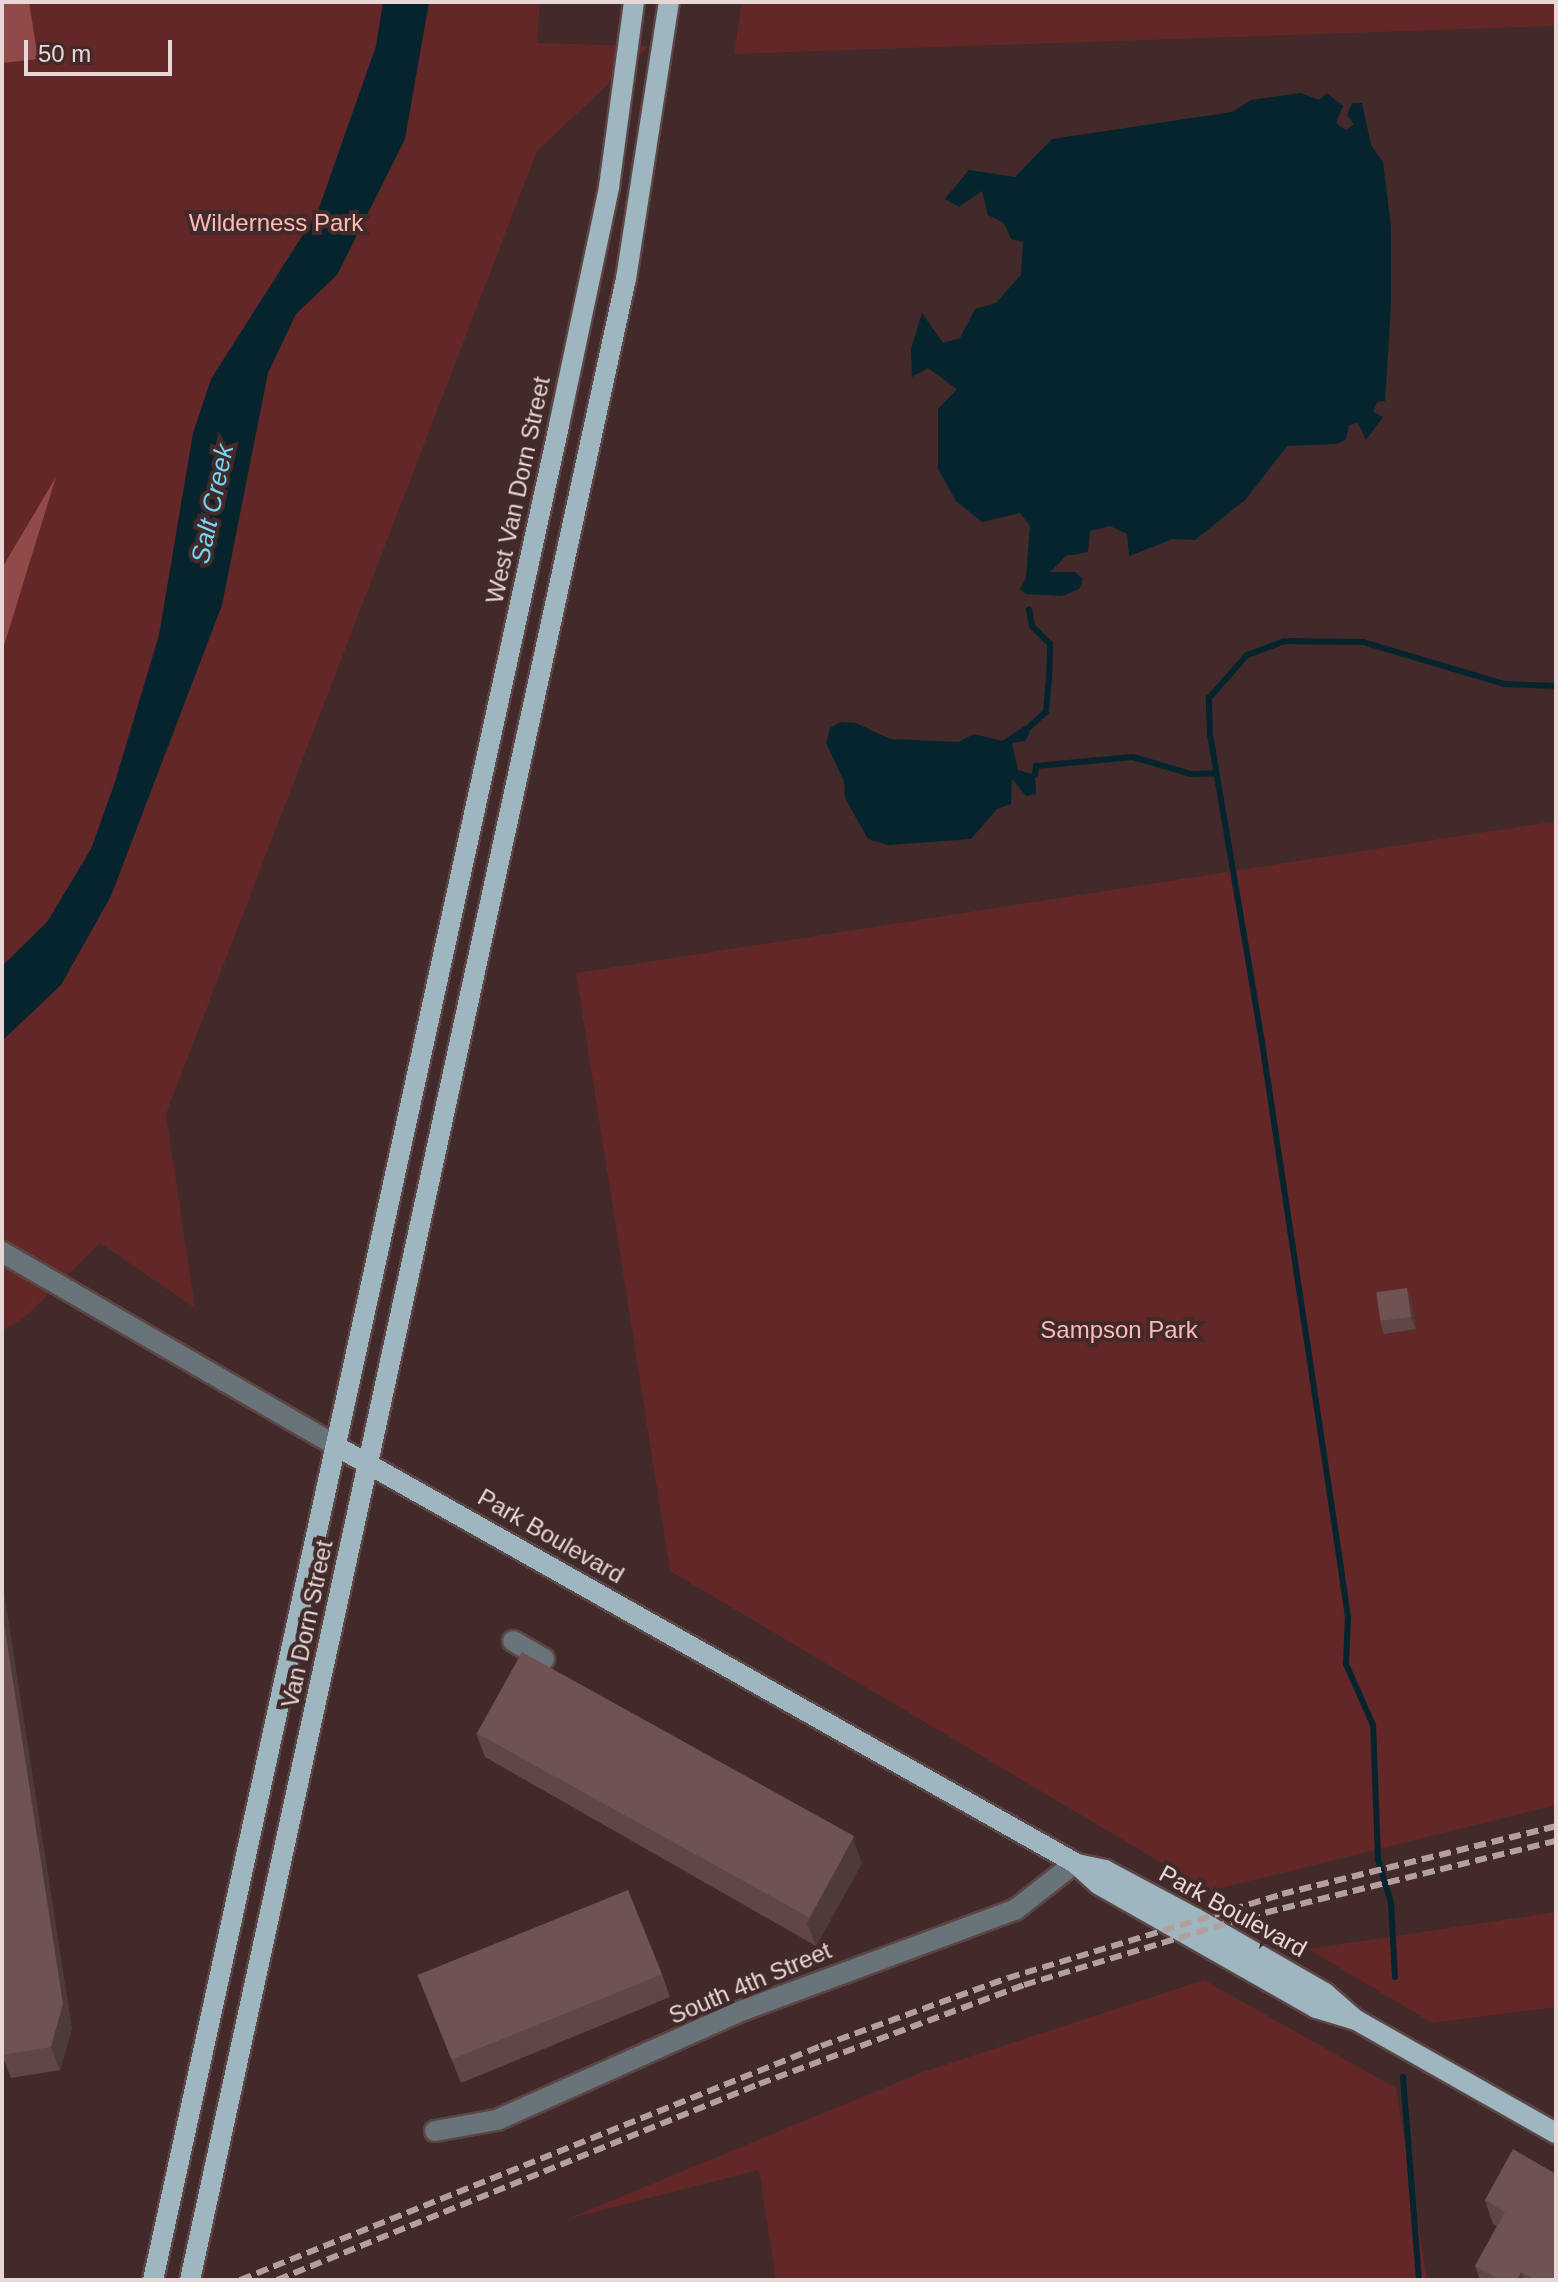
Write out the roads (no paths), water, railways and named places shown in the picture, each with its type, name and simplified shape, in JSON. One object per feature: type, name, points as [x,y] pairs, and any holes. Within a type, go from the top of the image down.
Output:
[{"type":"main road","name":"West Van Dorn Street","points":[[436,986],[609,187],[634,2]]},
{"type":"main road","name":"Van Dorn Street","points":[[190,2280],[635,237],[669,2]]},
{"type":"main road","name":"Van Dorn Street","points":[[153,2280],[436,986]]},
{"type":"main road","name":"Park Boulevard","points":[[336,1446],[1075,1863],[1105,1870],[1195,1918],[1325,1993],[1356,2020],[1556,2133]]},
{"type":"street","name":"Park Boulevard","points":[[4,1257],[336,1446]]},
{"type":"street","points":[[513,1641],[544,1659]]},
{"type":"street","name":"South 4th Street","points":[[435,2131],[497,2120],[736,2013],[1015,1910],[1075,1863]]},
{"type":"water","name":"Salt Creek","points":[[383,2],[429,2],[405,139],[337,275],[296,314],[268,373],[222,605],[111,896],[61,985],[2,1041],[2,966],[47,922],[91,849],[115,782],[159,635],[193,433],[211,379],[318,211],[376,46]]},
{"type":"water","points":[[1301,93],[1319,100],[1327,93],[1343,106],[1336,123],[1346,130],[1354,124],[1347,115],[1352,103],[1362,103],[1371,145],[1383,162],[1391,227],[1391,304],[1385,401],[1377,402],[1373,412],[1383,417],[1366,440],[1358,423],[1349,425],[1346,439],[1337,444],[1287,446],[1246,499],[1195,540],[1173,539],[1129,556],[1127,534],[1110,526],[1090,531],[1088,552],[1066,556],[1050,572],[1075,572],[1083,579],[1079,589],[1062,596],[1026,594],[1020,589],[1026,578],[1030,526],[1020,513],[982,522],[956,501],[938,469],[938,409],[957,389],[928,368],[912,377],[911,349],[922,313],[943,343],[960,338],[975,309],[996,303],[1021,275],[1023,242],[1011,239],[1004,223],[988,215],[982,191],[959,207],[945,199],[969,170],[1015,177],[1052,139],[1232,112],[1251,100]]},
{"type":"water","points":[[840,722],[856,723],[890,739],[958,742],[974,734],[1002,741],[1025,726],[1030,733],[1025,741],[1012,743],[1018,770],[1035,775],[1036,794],[1026,796],[1012,779],[1011,804],[997,809],[971,839],[888,845],[868,839],[845,798],[844,781],[826,743],[830,728]]},
{"type":"waterway","points":[[1027,729],[1046,712],[1050,644],[1032,626],[1029,609]]},
{"type":"waterway","points":[[1395,1977],[1391,1903],[1378,1859],[1373,1725],[1346,1664],[1348,1617],[1262,1042],[1210,734],[1209,698],[1247,655],[1285,641],[1363,642],[1504,684],[1556,686]]},
{"type":"waterway","points":[[1035,775],[1036,766],[1133,757],[1191,774],[1216,773]]},
{"type":"waterway","points":[[1403,2077],[1419,2280]]},
{"type":"railway","points":[[240,2280],[821,2046],[1008,1978],[1282,1894],[1556,1826]]},
{"type":"railway","points":[[277,2280],[759,2084],[1024,1985],[1248,1917],[1556,1841]]},
{"type":"park label","name":"Wilderness Park","points":[[276,223]]},
{"type":"park label","name":"Sampson Park","points":[[1119,1330]]}]
